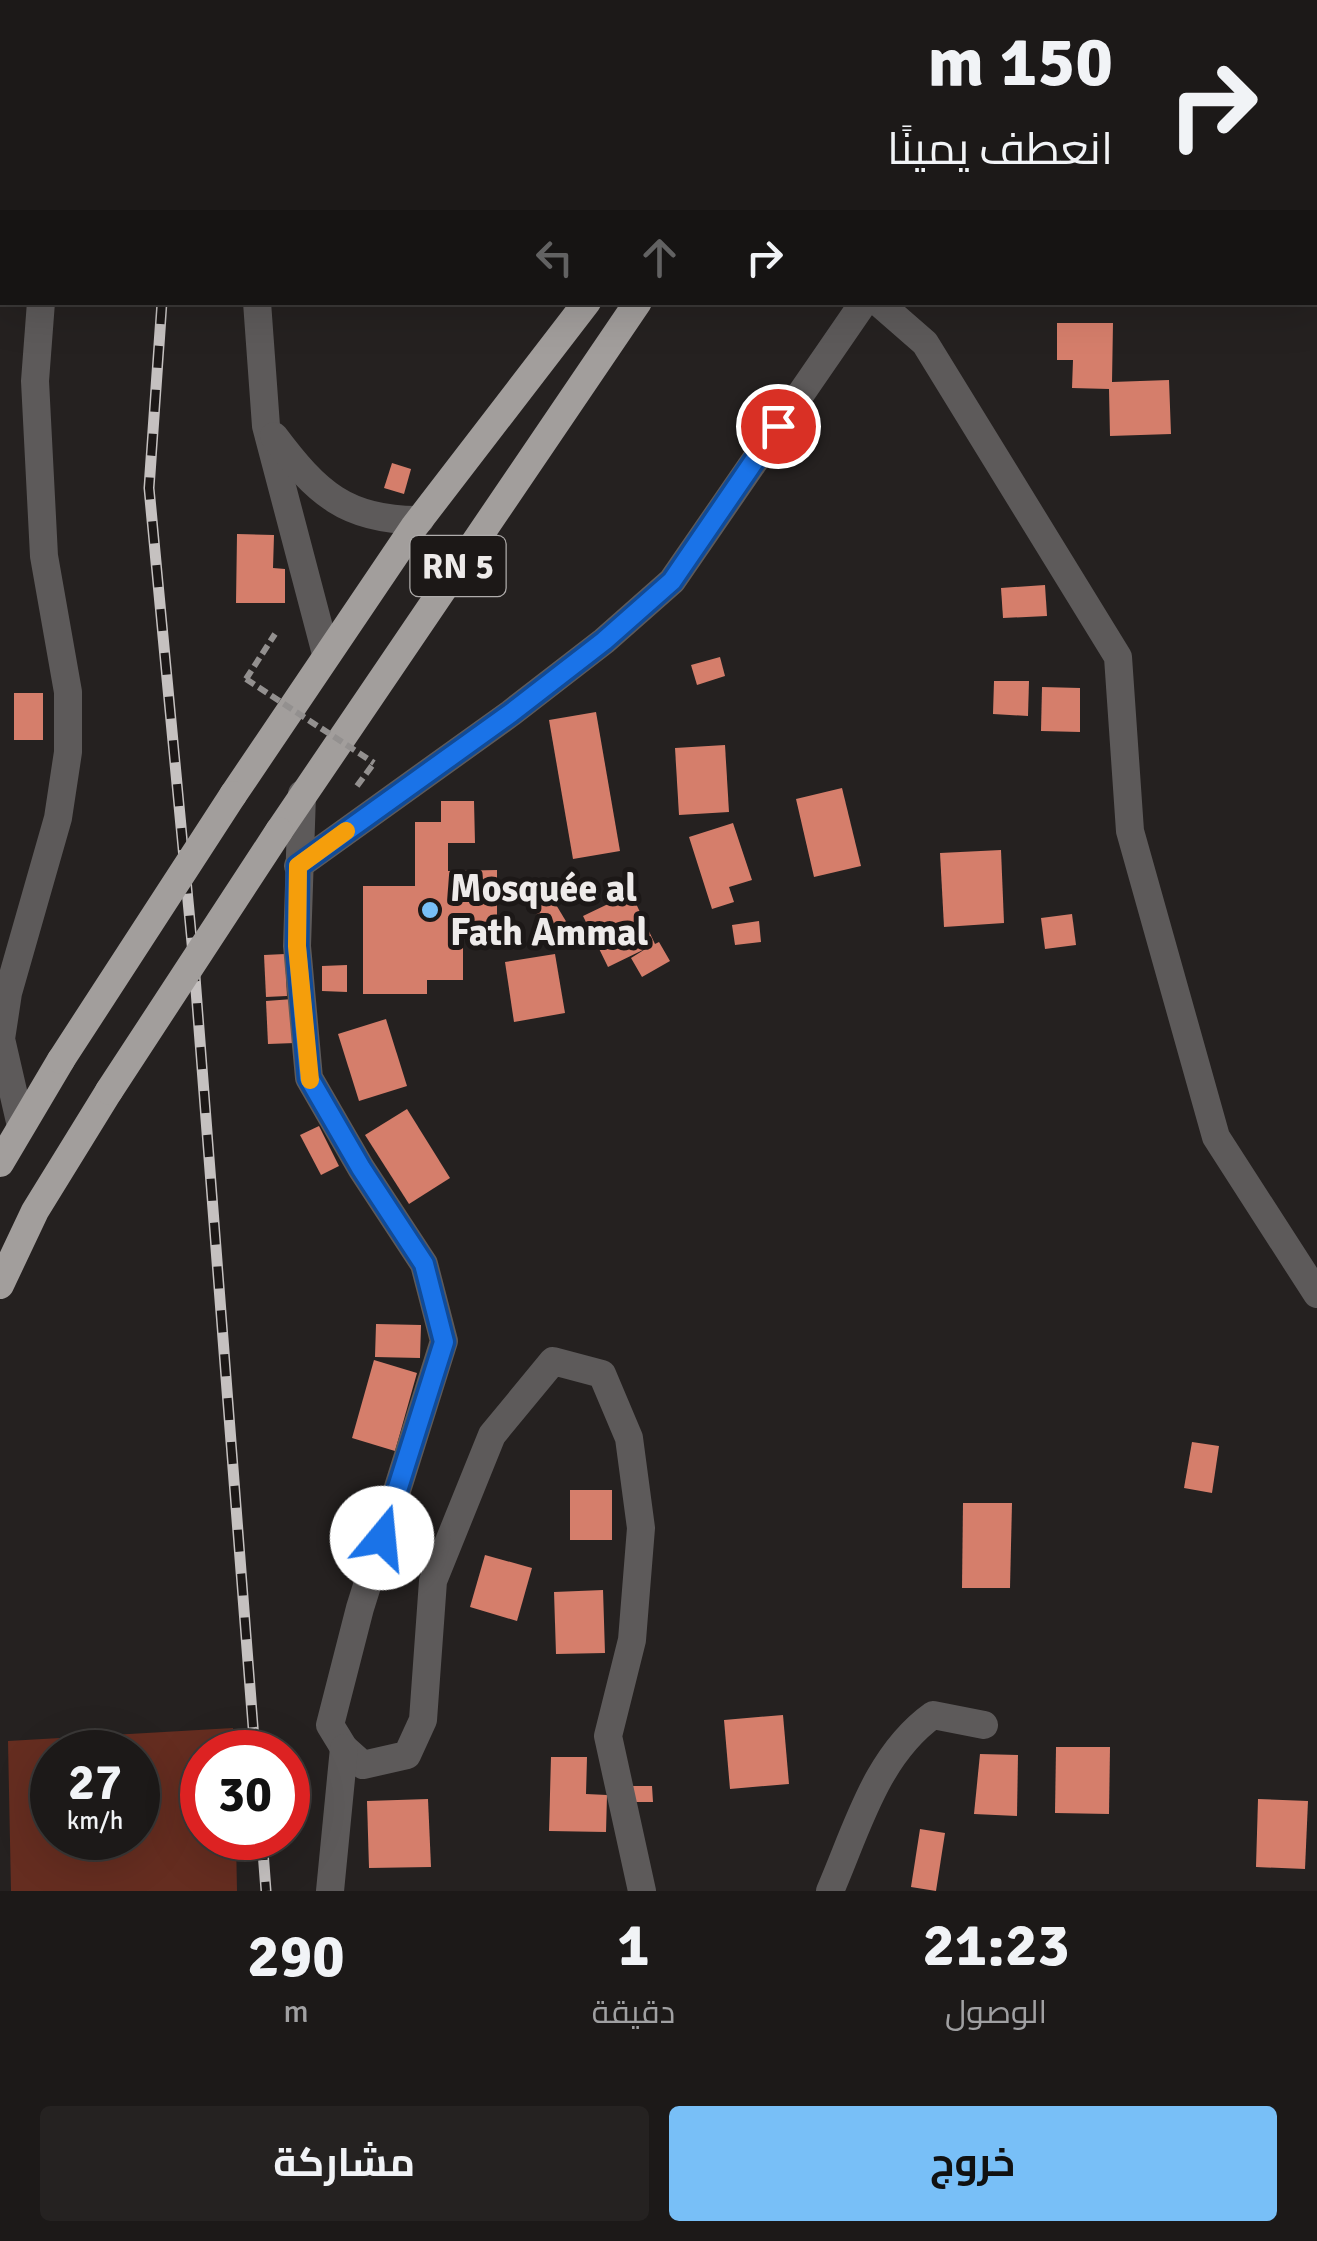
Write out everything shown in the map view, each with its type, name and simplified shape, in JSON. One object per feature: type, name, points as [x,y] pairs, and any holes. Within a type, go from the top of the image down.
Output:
[{"type":"highway","name":"RN 5","points":[[0,1164],[61,1060],[326,654],[420,520],[585,305]]},
{"type":"highway","name":"RN 5","points":[[0,1285],[35,1211],[302,794],[636,305]]},
{"type":"street","points":[[21,1126],[1,1039],[8,993],[58,818],[68,752],[68,692],[44,556],[36,381],[41,305]]},
{"type":"street","points":[[257,305],[266,426],[326,654]]},
{"type":"street","points":[[298,866],[511,713],[604,641],[672,581],[862,305]]},
{"type":"street","points":[[882,305],[926,343],[1118,658],[1130,831],[1216,1137],[1317,1294]]},
{"type":"street","points":[[266,426],[306,478],[340,504],[385,520],[420,520]]},
{"type":"street","points":[[302,794],[297,946],[309,1078],[361,1168],[424,1264],[444,1342],[360,1608],[330,1726],[344,1748],[363,1765],[406,1755],[423,1720],[433,1581],[492,1436],[553,1361],[602,1374],[628,1438],[641,1528],[632,1640],[608,1736],[642,1891]]},
{"type":"street","points":[[830,1891],[887,1761],[909,1732],[933,1715],[984,1725]]},
{"type":"street","points":[[330,1891],[344,1748]]},
{"type":"path","points":[[275,634],[246,680],[374,762]]},
{"type":"shaded area","points":[[180,1731],[180,1860],[236,1860],[237,1891],[11,1891],[8,1741],[30,1740],[30,1860],[160,1860],[160,1732]]},
{"type":"building","points":[[1057,323],[1113,323],[1112,382],[1169,380],[1171,434],[1110,436],[1109,389],[1072,388],[1073,360],[1057,360]]},
{"type":"building","points":[[392,463],[411,469],[404,494],[384,488]]},
{"type":"building","points":[[237,534],[274,535],[273,568],[285,569],[285,603],[236,603]]},
{"type":"building","points":[[1045,585],[1047,616],[1003,618],[1001,588]]},
{"type":"building","points":[[720,657],[725,676],[697,685],[691,665]]},
{"type":"building","points":[[994,681],[1029,681],[1028,716],[993,714]]},
{"type":"building","points":[[1042,687],[1080,688],[1080,732],[1041,731]]},
{"type":"building","points":[[14,693],[43,693],[43,740],[14,740]]},
{"type":"building","points":[[596,712],[620,851],[573,859],[549,720]]},
{"type":"building","points":[[725,745],[729,812],[679,815],[675,748]]},
{"type":"building","points":[[842,788],[861,866],[814,877],[796,799]]},
{"type":"building","name":"Mosquée al Fath Ammal","points":[[441,801],[474,801],[475,843],[448,843],[448,871],[497,870],[497,933],[463,933],[463,980],[427,980],[427,994],[363,994],[363,886],[415,886],[415,822],[441,822]]},
{"type":"building","points":[[733,823],[752,880],[729,887],[734,902],[712,909],[689,837]]},
{"type":"building","points":[[1001,850],[1004,923],[944,927],[940,853]]},
{"type":"building","points":[[546,888],[570,928],[551,939],[528,899]]},
{"type":"building","points":[[631,893],[655,944],[659,942],[670,961],[642,977],[631,958],[647,948],[608,967],[583,916]]},
{"type":"building","points":[[1072,914],[1076,945],[1045,949],[1041,918]]},
{"type":"building","points":[[759,921],[761,942],[735,945],[732,925]]},
{"type":"building","points":[[285,954],[287,996],[266,997],[264,955]]},
{"type":"building","points":[[555,954],[565,1013],[514,1022],[505,962]]},
{"type":"building","points":[[347,965],[347,992],[322,991],[322,966]]},
{"type":"building","points":[[293,999],[295,1043],[268,1044],[266,1001]]},
{"type":"building","points":[[386,1019],[407,1086],[359,1101],[338,1034]]},
{"type":"building","points":[[407,1109],[450,1178],[409,1204],[365,1135]]},
{"type":"building","points":[[319,1126],[339,1166],[321,1175],[300,1135]]},
{"type":"building","points":[[376,1324],[421,1325],[420,1358],[375,1357]]},
{"type":"building","points":[[374,1360],[417,1373],[395,1451],[352,1438]]},
{"type":"building","points":[[1192,1442],[1219,1446],[1212,1493],[1184,1488]]},
{"type":"building","points":[[570,1490],[612,1490],[612,1540],[570,1540]]},
{"type":"building","points":[[963,1503],[1012,1503],[1010,1588],[962,1588]]},
{"type":"building","points":[[485,1555],[532,1568],[517,1621],[470,1607]]},
{"type":"building","points":[[603,1590],[605,1653],[556,1654],[554,1592]]},
{"type":"building","points":[[783,1715],[789,1784],[730,1789],[724,1720]]},
{"type":"building","points":[[1056,1747],[1110,1747],[1109,1814],[1055,1813]]},
{"type":"building","points":[[980,1754],[1018,1755],[1017,1816],[974,1814]]},
{"type":"building","points":[[551,1757],[587,1757],[586,1794],[607,1795],[606,1832],[549,1831]]},
{"type":"building","points":[[633,1786],[652,1786],[653,1802],[633,1802]]},
{"type":"building","points":[[428,1799],[431,1867],[369,1868],[367,1801]]},
{"type":"building","points":[[1258,1799],[1308,1801],[1305,1869],[1256,1867]]},
{"type":"building","points":[[920,1829],[945,1833],[936,1891],[911,1887]]},
{"type":"railway","points":[[162,305],[149,488],[194,964],[253,1730]]},
{"type":"railway","points":[[264,1860],[266,1891]]},
{"type":"slow traffic","points":[[310,1080],[297,946],[298,866],[346,831]]},
{"type":"place","name":"Mosquée al Fath Ammal","points":[[430,910]]},
{"type":"route","points":[[382,1538],[444,1342],[424,1264],[361,1168],[309,1078],[297,946],[298,866],[511,713],[604,641],[672,581],[778,426]]}]
